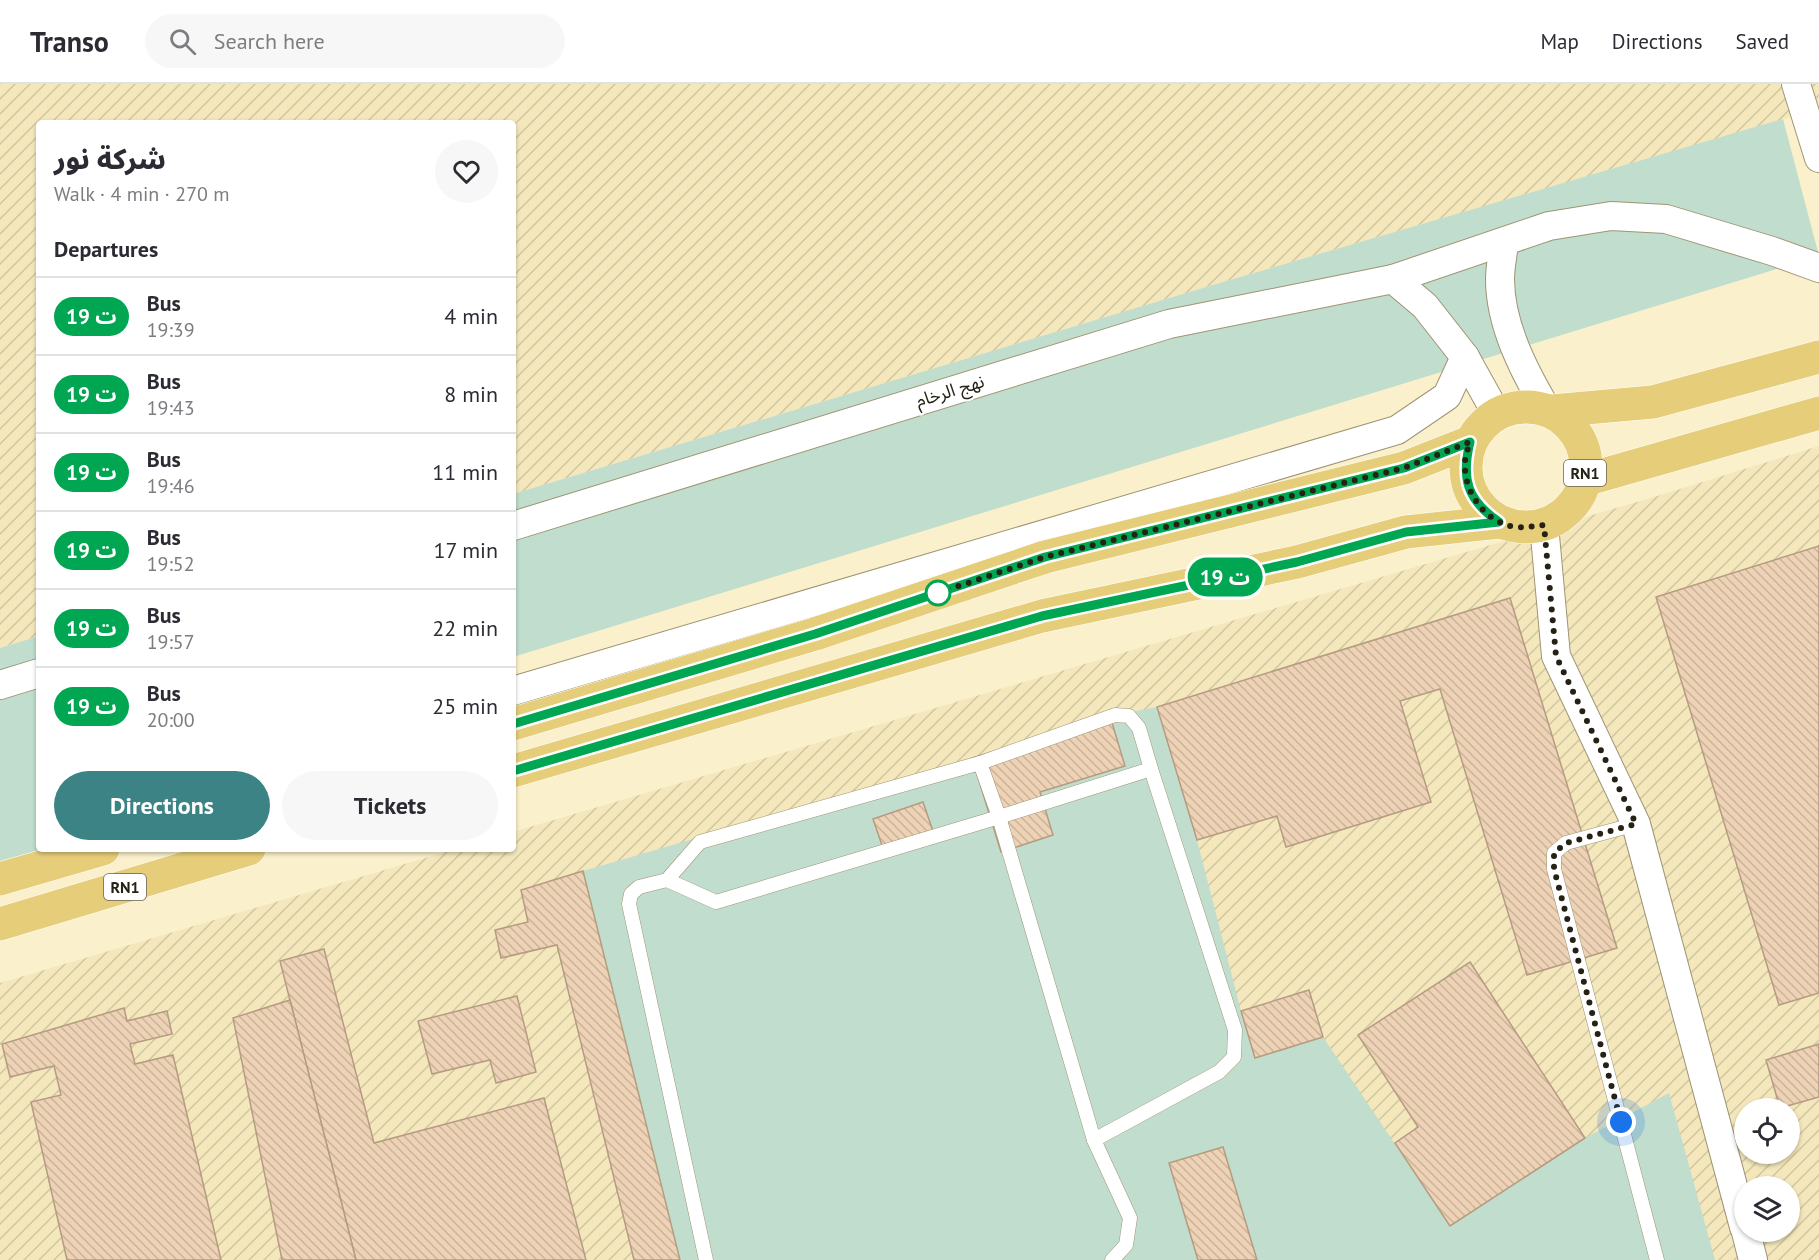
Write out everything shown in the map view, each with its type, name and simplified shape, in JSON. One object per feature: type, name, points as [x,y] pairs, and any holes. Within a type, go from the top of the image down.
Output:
[{"type":"main road","points":[[1544,525],[1514,527],[1499,522],[1484,511],[1472,496],[1466,479],[1465,460],[1470,442],[1480,426],[1496,413],[1512,407],[1530,406],[1549,410],[1653,402],[1819,357]]},
{"type":"main road","name":"RN1","points":[[1544,525],[1562,515],[1577,499],[1585,480],[1586,460],[1580,440],[1568,423],[1549,410]]},
{"type":"main road","name":"RN1","points":[[1585,480],[1819,413]]},
{"type":"main road","points":[[516,723],[815,634],[1045,557],[1404,468],[1470,442]]},
{"type":"main road","points":[[516,770],[1042,616],[1297,562],[1406,532],[1499,522]]},
{"type":"main road","name":"RN1","points":[[0,879],[93,852]]},
{"type":"main road","name":"RN1","points":[[0,924],[239,852]]},
{"type":"street","points":[[1796,84],[1819,158]]},
{"type":"street","name":"نهج الرخام","points":[[516,525],[1168,324],[1393,279],[1549,226],[1611,216],[1666,219],[1772,251],[1819,268]]},
{"type":"street","points":[[1504,242],[1500,278],[1503,313],[1509,333],[1533,386],[1549,410]]},
{"type":"street","points":[[1393,279],[1425,306],[1465,357],[1496,413]]},
{"type":"street","points":[[516,690],[1397,430],[1447,396],[1465,357]]},
{"type":"street","points":[[1544,525],[1556,656],[1636,824],[1734,1190]]},
{"type":"street","points":[[0,685],[36,674]]},
{"type":"street","points":[[1749,1242],[1754,1260]]},
{"type":"lane","points":[[706,1260],[629,904],[631,894],[639,887],[667,880],[700,842],[980,763],[1115,715],[1129,716],[1139,728],[1235,1030],[1234,1057],[1219,1072],[1094,1140]]},
{"type":"lane","points":[[980,763],[999,817],[1094,1140],[1130,1218],[1126,1245],[1112,1260]]},
{"type":"lane","points":[[667,880],[716,902],[1151,770]]},
{"type":"lane","points":[[1636,824],[1566,843],[1554,853],[1554,869],[1657,1260]]},
{"type":"shaded area","points":[[0,84],[1819,84],[1819,109],[1223,282],[516,493],[516,120],[36,120],[36,637],[0,648]]},
{"type":"shaded area","points":[[1819,446],[1819,1260],[0,1260],[0,983],[446,852],[516,852],[516,831],[1664,494]]},
{"type":"green space","points":[[1783,119],[1819,256],[516,656],[516,493],[1223,282]]},
{"type":"green space","points":[[36,637],[36,851],[0,861],[0,648]]},
{"type":"green space","points":[[1157,707],[1197,840],[1255,1057],[1323,1037],[1450,1226],[1585,1138],[1669,1093],[1715,1260],[680,1260],[583,871],[1110,716]]},
{"type":"building","points":[[1819,546],[1819,993],[1779,1005],[1656,597]]},
{"type":"building","points":[[1510,598],[1617,948],[1527,975],[1440,689],[1400,701],[1431,802],[1286,847],[1277,816],[1197,840],[1157,707]]},
{"type":"building","points":[[1110,716],[1125,766],[1040,792],[1053,835],[1001,852],[972,758]]},
{"type":"building","points":[[923,802],[936,840],[886,857],[873,819]]},
{"type":"building","points":[[583,871],[680,1260],[634,1260],[557,945],[501,958],[495,930],[528,922],[521,890]]},
{"type":"building","points":[[324,949],[374,1143],[544,1098],[586,1260],[356,1260],[280,961]]},
{"type":"building","points":[[1470,962],[1585,1138],[1450,1226],[1395,1143],[1418,1127],[1358,1035]]},
{"type":"building","points":[[1309,990],[1323,1037],[1255,1058],[1241,1011]]},
{"type":"building","points":[[517,996],[536,1072],[496,1083],[490,1060],[432,1074],[418,1021]]},
{"type":"building","points":[[290,1000],[356,1260],[282,1260],[233,1018]]},
{"type":"building","points":[[124,1008],[127,1021],[167,1011],[172,1034],[130,1044],[135,1064],[173,1055],[221,1260],[67,1260],[31,1102],[61,1095],[54,1066],[10,1077],[2,1044]]},
{"type":"building","points":[[1819,1044],[1819,1097],[1800,1102],[1800,1098],[1777,1098],[1766,1060]]},
{"type":"building","points":[[1223,1147],[1257,1260],[1198,1260],[1169,1163]]},
{"type":"bus line","points":[[516,723],[815,634],[1045,557],[1404,468],[1470,442],[1465,460],[1466,479],[1472,496],[1484,511],[1499,522],[1406,532],[1297,562],[1042,616],[516,770]]},
{"type":"route","points":[[938,593],[1045,557],[1404,468],[1470,442],[1465,460],[1466,479],[1472,496],[1484,511],[1499,522],[1514,527],[1544,525],[1556,656],[1636,824],[1566,843],[1554,853],[1554,869],[1621,1122]]}]
